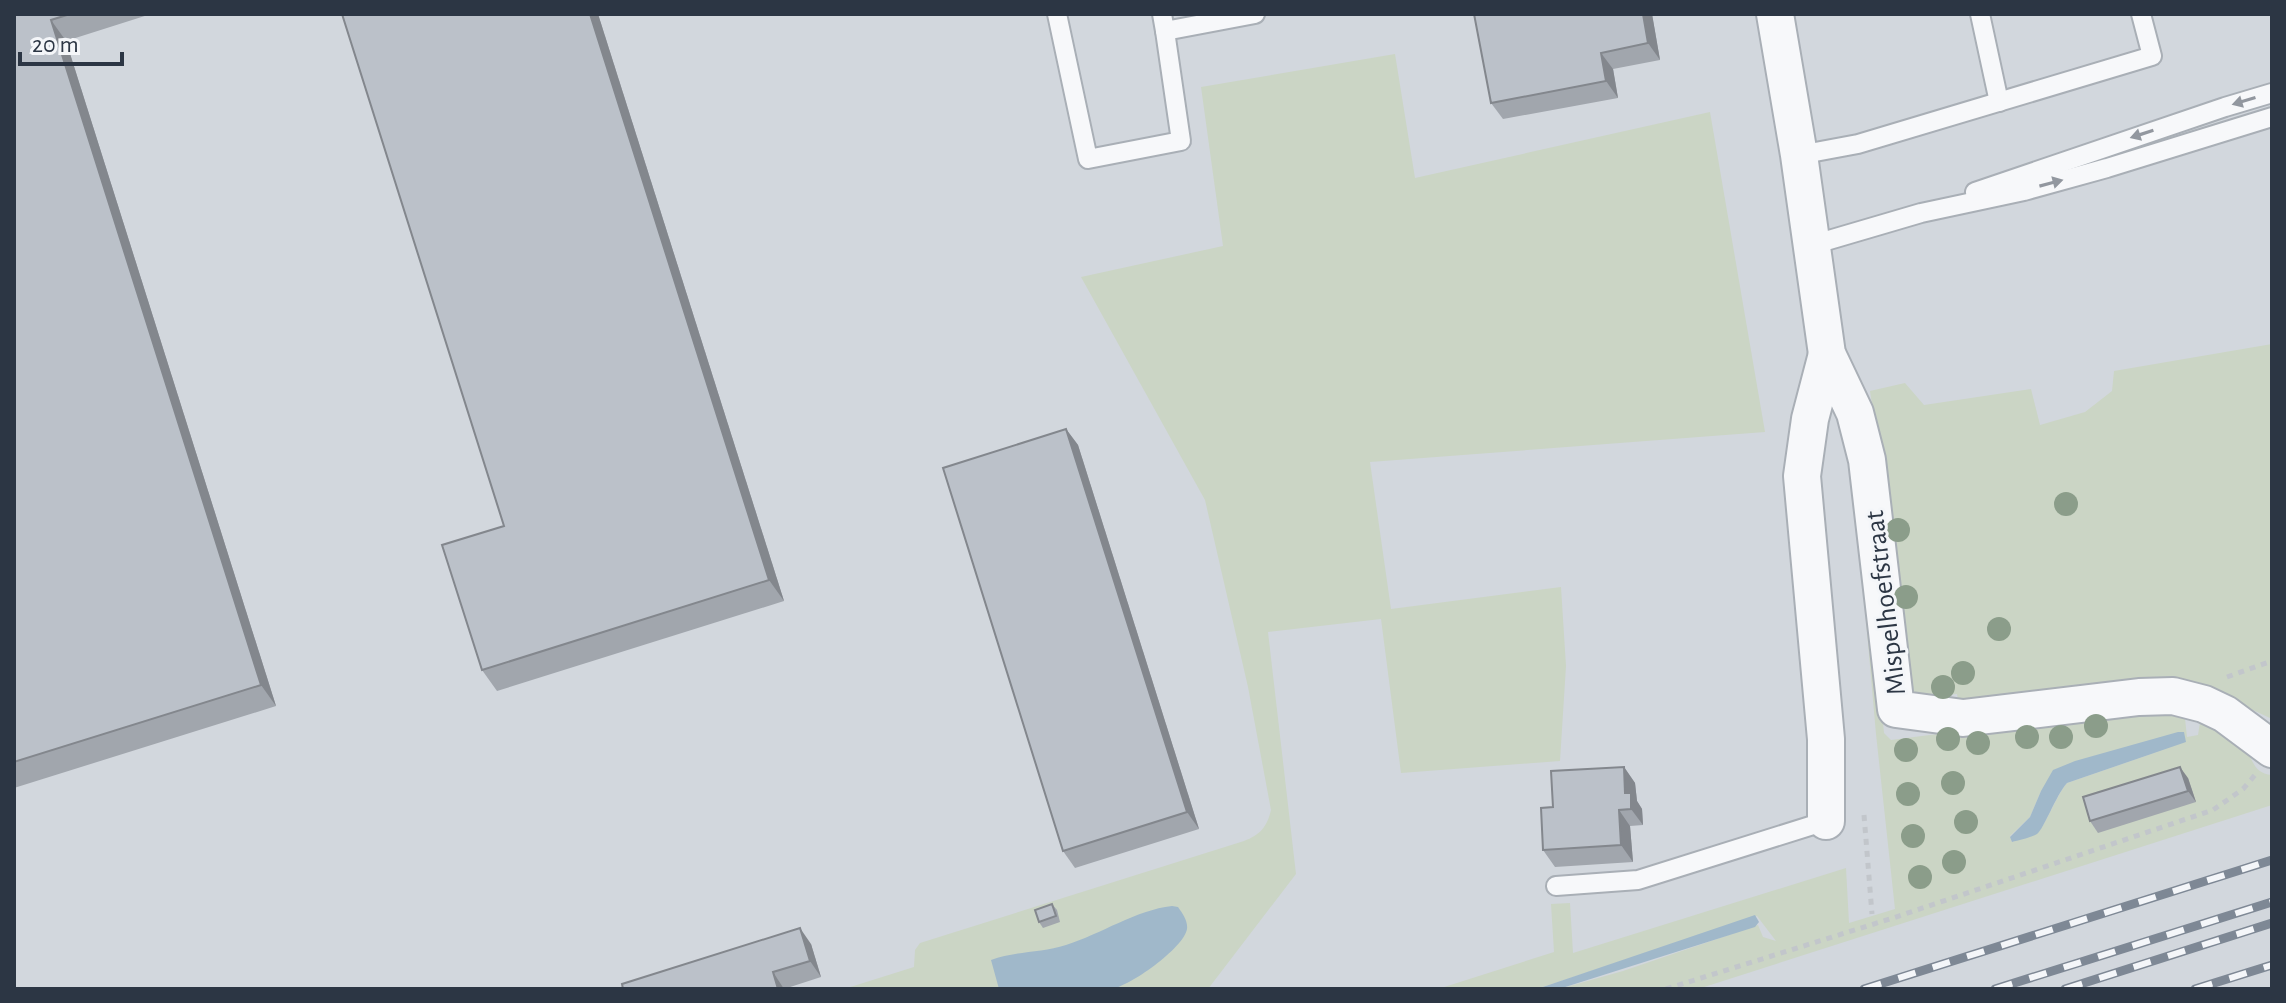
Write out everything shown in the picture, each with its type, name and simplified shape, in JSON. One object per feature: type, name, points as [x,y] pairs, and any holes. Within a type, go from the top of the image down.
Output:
[{"type":"street","name":"Mispelhoefstraat","points":[[1775,14],[1799,155],[1827,354],[1855,413],[1867,460],[1896,709],[1963,718],[2139,697],[2173,696],[2204,704],[2225,714],[2264,761]]},
{"type":"street","name":"Mispelhoefstraat","points":[[1826,821],[1826,739],[1802,476],[1810,419],[1827,354]]},
{"type":"lane","points":[[1057,14],[1088,159],[1181,141],[1163,22],[1255,14]]},
{"type":"lane","points":[[1980,14],[1999,102]]},
{"type":"lane","points":[[1799,155],[1858,144],[2152,56],[2141,14]]},
{"type":"lane","points":[[1921,213],[2002,181],[2272,93]]},
{"type":"lane","points":[[1812,245],[1921,213],[2065,180],[2272,117]]},
{"type":"lane","points":[[1556,886],[1638,880],[1826,821]]},
{"type":"path","points":[[1666,989],[1893,918],[2213,810],[2243,789],[2264,761]]},
{"type":"shaded area","points":[[14,14],[2272,14],[2272,989],[14,989]]},
{"type":"green space","points":[[1395,54],[1415,178],[1710,112],[1765,432],[1370,462],[1391,609],[1561,587],[1566,666],[1560,761],[1401,773],[1381,619],[1268,632],[1296,874],[1208,989],[844,989],[914,967],[915,950],[920,943],[1244,841],[1265,826],[1271,810],[1248,687],[1205,500],[1081,277],[1223,246],[1201,87]]},
{"type":"green space","points":[[2272,344],[2272,719],[2225,697],[1959,706],[1957,694],[1902,699],[1879,453],[1870,391],[1905,383],[1924,405],[2031,389],[2040,425],[2085,412],[2112,391],[2114,371]]},
{"type":"green space","points":[[1852,461],[1863,521],[1884,733],[1891,740],[2140,708],[2184,709],[2187,737],[2198,735],[2201,716],[2242,746],[2260,771],[2272,775],[2272,805],[1698,989],[1559,989],[1623,971],[1758,925],[1763,937],[1776,941],[1757,916],[1537,989],[1438,989],[1554,952],[1551,904],[1570,903],[1573,953],[1846,868],[1849,923],[1895,909]],"holes":[[[2186,742],[2067,783],[2040,830],[2012,842],[2010,836],[2030,817],[2041,791]]]},
{"type":"water","points":[[2184,732],[2186,742],[2067,783],[2037,834],[2012,842],[2010,837],[2030,817],[2053,770]]},
{"type":"water","points":[[1178,907],[1186,920],[1184,937],[1155,965],[1119,987],[1084,991],[999,989],[991,960],[1066,945],[1145,912]]},
{"type":"water","points":[[1755,915],[1759,922],[1755,927],[1559,989],[1537,989]]},
{"type":"building","points":[[14,14],[70,14],[51,20],[261,685],[14,762]]},
{"type":"building","points":[[342,14],[590,14],[769,580],[482,670],[442,545],[504,526]]},
{"type":"building","points":[[1474,14],[1643,14],[1648,43],[1601,53],[1606,81],[1491,103]]},
{"type":"building","points":[[1066,429],[1187,812],[1063,851],[943,468]]},
{"type":"building","points":[[1624,767],[1625,793],[1631,793],[1631,809],[1619,810],[1621,845],[1543,850],[1541,808],[1553,807],[1551,771]]},
{"type":"building","points":[[2180,767],[2188,791],[2090,821],[2083,797]]},
{"type":"building","points":[[1052,904],[1056,916],[1039,922],[1035,910]]},
{"type":"building","points":[[800,928],[810,961],[773,972],[778,989],[623,989],[622,984]]},
{"type":"railway","points":[[1864,989],[2272,860]]},
{"type":"railway","points":[[1995,989],[2272,902]]},
{"type":"railway","points":[[2065,989],[2272,923]]},
{"type":"railway","points":[[2195,989],[2272,965]]}]
